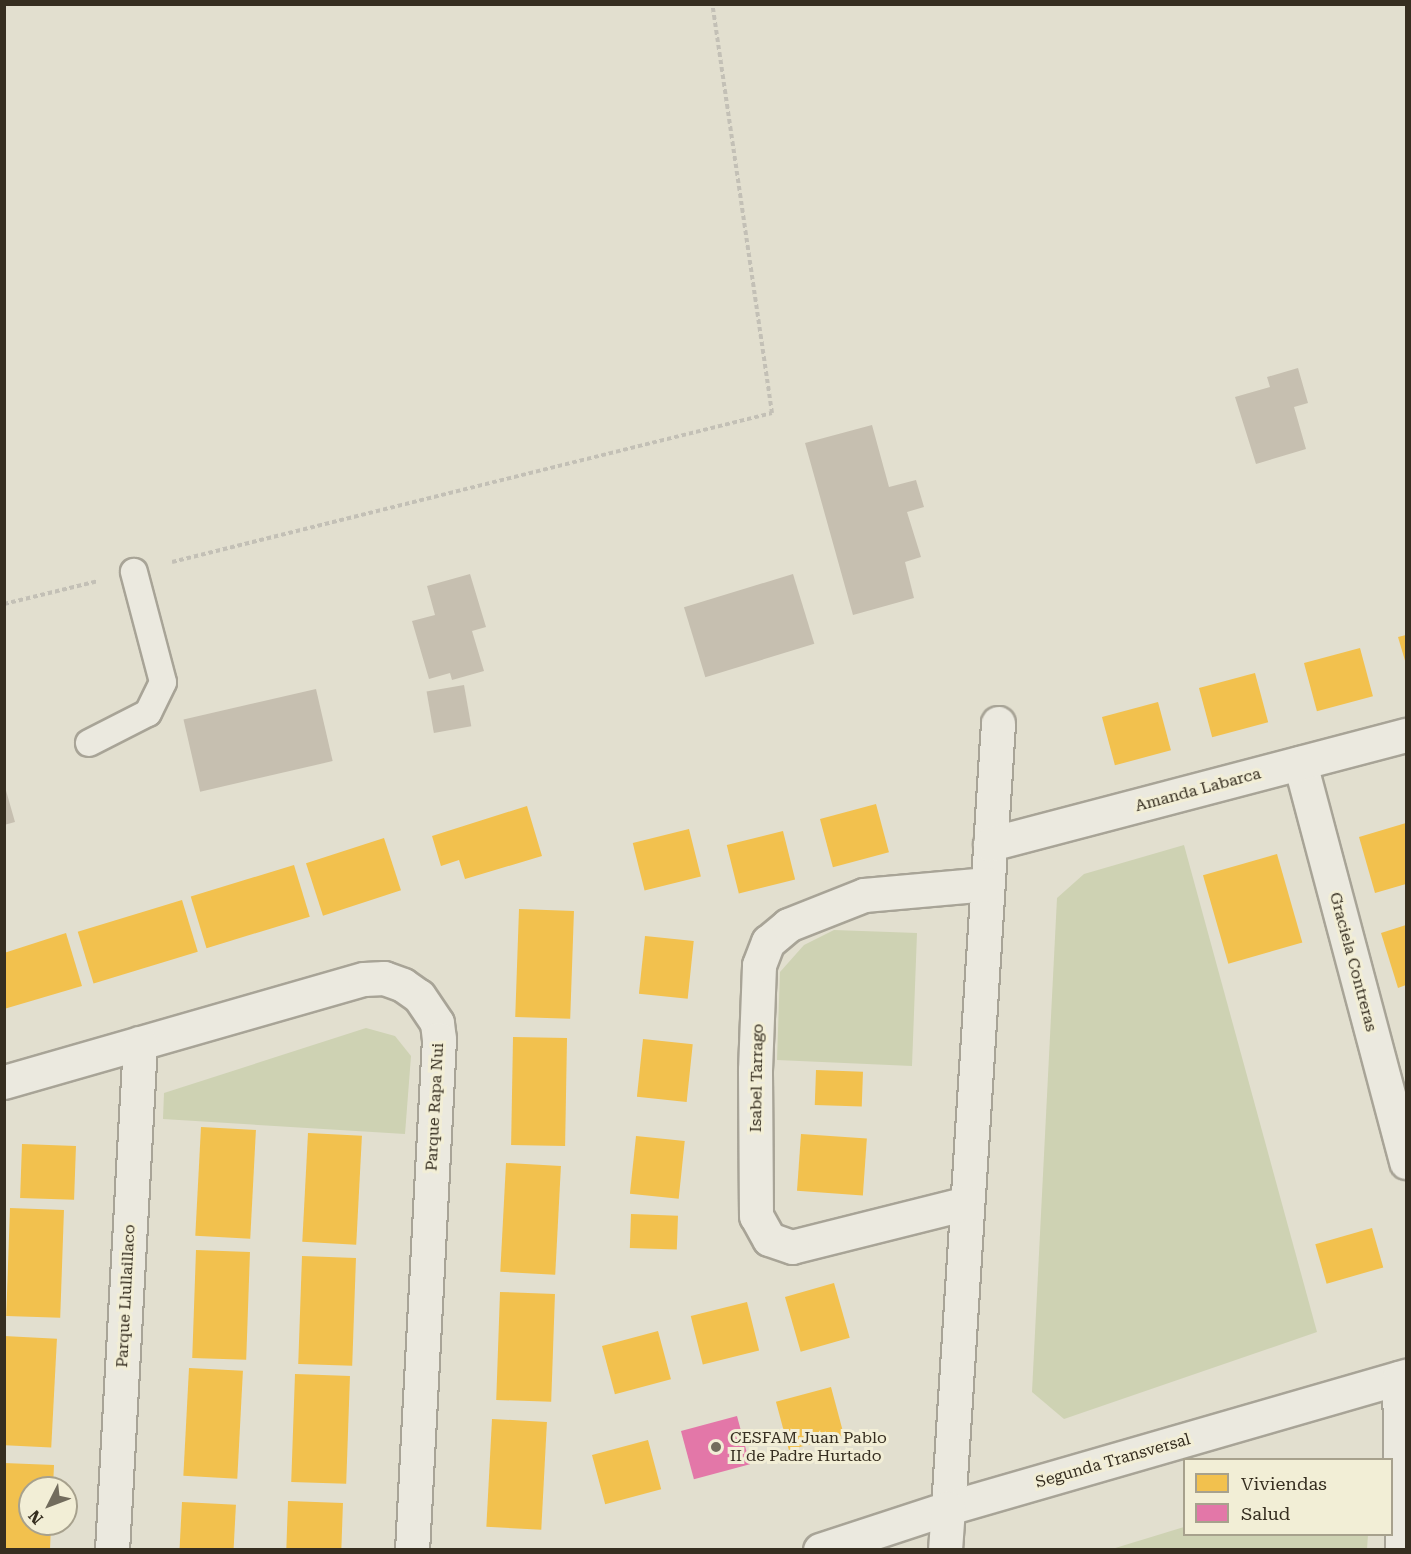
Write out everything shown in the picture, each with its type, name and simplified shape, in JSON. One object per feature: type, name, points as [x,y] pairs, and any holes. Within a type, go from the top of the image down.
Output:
[{"type":"street","points":[[945,1550],[998,723]]},
{"type":"street","name":"Amanda Labarca","points":[[990,844],[1407,735]]},
{"type":"street","name":"Graciela Contreras","points":[[1300,763],[1407,1162]]},
{"type":"street","name":"Isabel Tarrago","points":[[967,1203],[792,1247],[769,1239],[756,1216],[759,965],[768,942],[788,925],[864,895],[988,884]]},
{"type":"street","name":"Parque Rapa Nui","points":[[4,1082],[364,979],[384,978],[403,985],[419,996],[437,1023],[439,1055],[412,1550]]},
{"type":"street","name":"Parque Llullaillaco","points":[[112,1550],[140,1043]]},
{"type":"street","points":[[1403,1377],[1404,1545]]},
{"type":"street","name":"Segunda Transversal","points":[[820,1550],[948,1508],[1403,1377]]},
{"type":"lane","points":[[89,743],[148,713],[163,682],[134,572]]},
{"type":"path","points":[[4,604],[772,412],[712,4]]},
{"type":"green space","points":[[1184,845],[1317,1332],[1064,1419],[1032,1392],[1057,898],[1084,874]]},
{"type":"green space","points":[[834,930],[917,933],[912,1066],[777,1060],[780,972],[804,945]]},
{"type":"green space","points":[[366,1028],[395,1036],[411,1056],[405,1134],[163,1119],[164,1093]]},
{"type":"green space","points":[[1183,1527],[1183,1536],[1368,1536],[1367,1549],[1112,1549]]},
{"type":"building: Viviendas","points":[[1406,635],[1406,664],[1398,637]]},
{"type":"building: Viviendas","points":[[1360,648],[1373,696],[1317,711],[1304,663]]},
{"type":"building: Viviendas","points":[[1255,673],[1268,722],[1212,737],[1199,688]]},
{"type":"building: Viviendas","points":[[1158,702],[1171,750],[1115,765],[1102,717]]},
{"type":"building: Viviendas","points":[[876,804],[889,852],[833,867],[820,819]]},
{"type":"building: Viviendas","points":[[527,806],[542,856],[465,879],[459,860],[441,866],[432,836]]},
{"type":"building: Viviendas","points":[[1406,823],[1406,884],[1375,893],[1359,837]]},
{"type":"building: Viviendas","points":[[689,829],[701,877],[645,891],[633,843]]},
{"type":"building: Viviendas","points":[[783,831],[795,880],[739,894],[727,845]]},
{"type":"building: Viviendas","points":[[384,838],[401,890],[323,916],[306,863]]},
{"type":"building: Viviendas","points":[[1277,854],[1302,942],[1228,964],[1203,875]]},
{"type":"building: Viviendas","points":[[294,865],[310,917],[207,948],[191,897]]},
{"type":"building: Viviendas","points":[[182,900],[198,952],[94,984],[78,932]]},
{"type":"building: Viviendas","points":[[519,909],[574,911],[570,1019],[515,1017]]},
{"type":"building: Viviendas","points":[[1406,925],[1406,985],[1398,988],[1381,933]]},
{"type":"building: Viviendas","points":[[66,933],[82,986],[4,1009],[4,953]]},
{"type":"building: Viviendas","points":[[645,936],[694,941],[688,999],[639,994]]},
{"type":"building: Viviendas","points":[[513,1037],[567,1038],[565,1146],[511,1145]]},
{"type":"building: Viviendas","points":[[643,1039],[693,1044],[687,1102],[637,1097]]},
{"type":"building: Viviendas","points":[[816,1070],[863,1072],[862,1107],[815,1105]]},
{"type":"building: Viviendas","points":[[201,1127],[256,1130],[250,1239],[195,1236]]},
{"type":"building: Viviendas","points":[[308,1133],[362,1136],[356,1245],[302,1242]]},
{"type":"building: Viviendas","points":[[801,1134],[867,1139],[863,1195],[797,1191]]},
{"type":"building: Viviendas","points":[[636,1136],[685,1141],[679,1199],[630,1194]]},
{"type":"building: Viviendas","points":[[22,1144],[76,1146],[74,1200],[20,1198]]},
{"type":"building: Viviendas","points":[[506,1163],[561,1166],[555,1275],[500,1272]]},
{"type":"building: Viviendas","points":[[10,1208],[64,1210],[60,1318],[6,1316]]},
{"type":"building: Viviendas","points":[[631,1214],[678,1216],[677,1250],[630,1248]]},
{"type":"building: Viviendas","points":[[1372,1228],[1383,1267],[1327,1284],[1315,1244]]},
{"type":"building: Viviendas","points":[[196,1250],[250,1252],[246,1360],[192,1358]]},
{"type":"building: Viviendas","points":[[302,1256],[356,1258],[352,1366],[298,1364]]},
{"type":"building: Viviendas","points":[[834,1283],[850,1338],[801,1352],[785,1297]]},
{"type":"building: Viviendas","points":[[500,1292],[555,1294],[551,1402],[496,1400]]},
{"type":"building: Viviendas","points":[[747,1302],[759,1351],[703,1365],[691,1316]]},
{"type":"building: Viviendas","points":[[658,1331],[671,1379],[615,1394],[602,1346]]},
{"type":"building: Viviendas","points":[[4,1336],[57,1339],[51,1448],[4,1445]]},
{"type":"building: Viviendas","points":[[189,1368],[243,1371],[237,1479],[183,1476]]},
{"type":"building: Viviendas","points":[[295,1374],[350,1376],[346,1484],[291,1482]]},
{"type":"building: Viviendas","points":[[831,1387],[844,1435],[789,1450],[776,1402]]},
{"type":"building: Viviendas","points":[[492,1419],[547,1422],[541,1530],[486,1527]]},
{"type":"building: Viviendas","points":[[648,1440],[661,1489],[605,1504],[592,1455]]},
{"type":"building: Viviendas","points":[[4,1463],[54,1465],[54,1476],[18,1476],[18,1536],[51,1536],[50,1550],[4,1550]]},
{"type":"building: Viviendas","points":[[288,1501],[343,1503],[341,1550],[286,1550]]},
{"type":"building: Viviendas","points":[[182,1502],[236,1505],[234,1550],[179,1550]]},
{"type":"building: Salud","name":"CESFAM Juan Pablo II de Padre Hurtado","points":[[737,1416],[750,1464],[694,1479],[681,1431]]},
{"type":"building: Otros","points":[[1298,368],[1308,403],[1294,407],[1306,449],[1256,464],[1235,397],[1270,387],[1267,377]]},
{"type":"building: Otros","points":[[872,425],[889,487],[916,480],[924,507],[907,512],[921,557],[905,562],[914,598],[853,615],[805,443]]},
{"type":"building: Otros","points":[[470,574],[486,627],[472,631],[484,671],[452,680],[450,673],[429,679],[412,621],[435,615],[427,586]]},
{"type":"building: Otros","points":[[793,574],[814,644],[705,677],[684,607]]},
{"type":"building: Otros","points":[[464,685],[471,726],[434,733],[427,692]]},
{"type":"building: Otros","points":[[316,689],[333,761],[200,792],[183,720]]},
{"type":"building: Otros","points":[[4,788],[15,822],[4,825]]},
{"type":"place","name":"CESFAM Juan Pablo II de Padre Hurtado","points":[[716,1447]]}]
